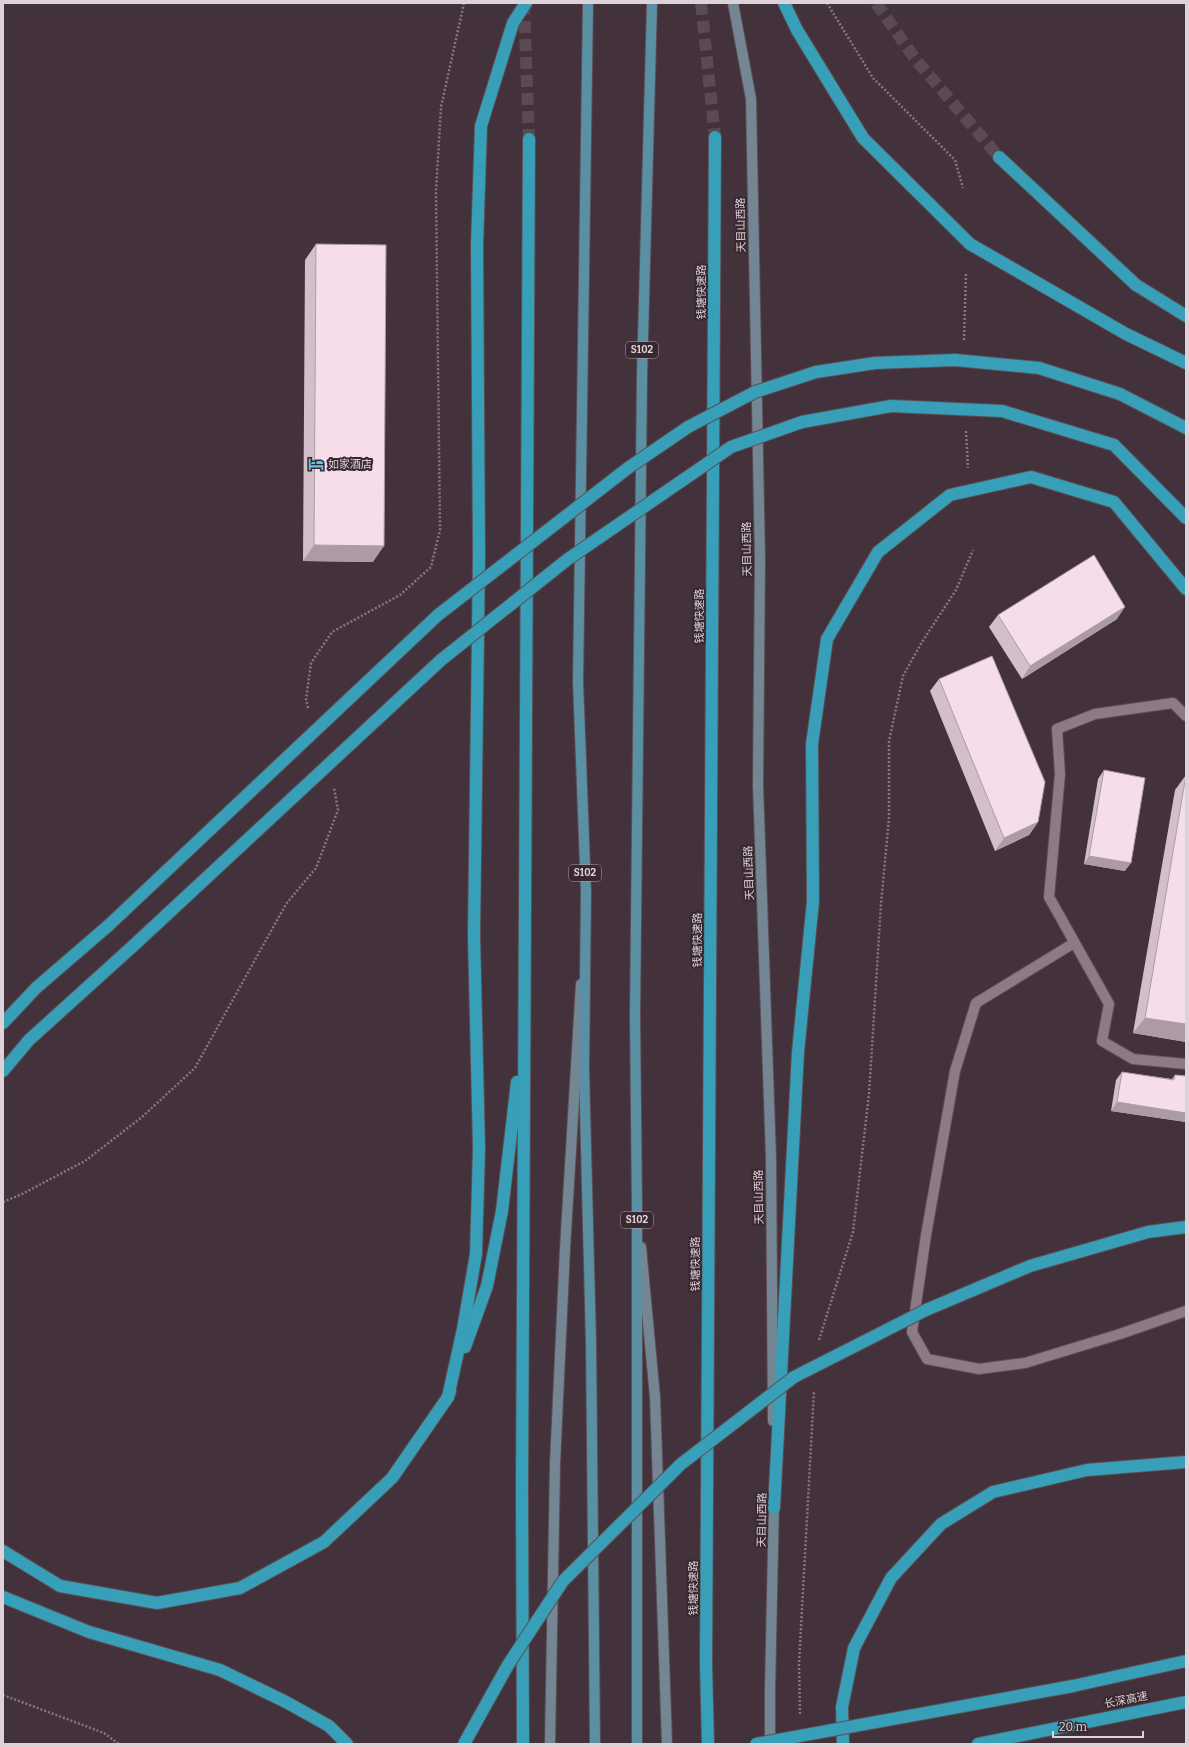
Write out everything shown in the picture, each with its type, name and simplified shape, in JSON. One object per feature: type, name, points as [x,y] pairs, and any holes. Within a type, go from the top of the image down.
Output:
[{"type":"highway","points":[[448,1397],[463,1328],[476,1254],[479,1148],[474,936],[479,555],[478,244],[481,126],[513,23],[526,3]]},
{"type":"highway","points":[[784,3],[797,30],[864,138],[970,244],[1126,334],[1186,363]]},
{"type":"highway","name":"钱塘快速路","points":[[708,1744],[706,1664],[715,137]]},
{"type":"highway","points":[[523,1744],[522,1489],[529,139]]},
{"type":"highway","points":[[999,157],[1136,285],[1186,316]]},
{"type":"highway","points":[[3,1023],[36,988],[109,924],[438,615],[628,468],[695,423],[762,390],[816,372],[875,363],[956,360],[1039,368],[1120,394],[1186,428]]},
{"type":"highway","points":[[3,1071],[29,1040],[133,946],[442,660],[568,559],[731,447],[802,422],[891,406],[1002,411],[1114,446],[1186,518]]},
{"type":"highway","points":[[774,1508],[798,1052],[813,901],[812,744],[827,640],[878,552],[950,495],[1032,477],[1114,502],[1186,589]]},
{"type":"highway","points":[[3,1551],[60,1586],[157,1603],[240,1588],[324,1542],[392,1478],[448,1397],[487,1286],[502,1211],[515,1108],[525,979]]},
{"type":"highway","points":[[464,1744],[508,1665],[563,1581],[681,1464],[794,1377],[926,1310],[1030,1266],[1148,1232],[1186,1227]]},
{"type":"highway","points":[[842,1744],[842,1707],[854,1648],[891,1578],[941,1524],[993,1492],[1087,1470],[1186,1462]]},
{"type":"highway","points":[[3,1597],[89,1632],[220,1670],[286,1702],[329,1726],[347,1744]]},
{"type":"highway","points":[[756,1744],[1073,1686],[1186,1661]]},
{"type":"highway","name":"长深高速","points":[[978,1744],[1186,1702]]},
{"type":"main road","name":"S102","points":[[588,3],[578,681],[586,892],[584,1070],[591,1343],[595,1744]]},
{"type":"main road","name":"S102","points":[[638,1744],[637,1208],[635,1015],[642,392],[652,3]]},
{"type":"main road","name":"天目山西路","points":[[733,3],[751,99],[760,559],[758,785],[771,1158],[774,1508],[770,1744]]},
{"type":"main road","points":[[550,1744],[555,1464],[565,1249],[586,892]]},
{"type":"main road","points":[[637,1208],[655,1397],[667,1744]]},
{"type":"lane","points":[[1186,716],[1173,703],[1094,714],[1057,728],[1060,774],[1049,897],[1109,1004],[1102,1041],[1133,1059],[1186,1064]]},
{"type":"lane","points":[[1074,943],[976,1003],[955,1071],[926,1235],[912,1332],[927,1359],[979,1369],[1025,1363],[1186,1311]]},
{"type":"path","points":[[309,712],[306,699],[311,663],[332,632],[400,595],[431,567],[440,530],[436,191],[441,107],[464,3]]},
{"type":"path","points":[[827,3],[873,78],[955,160],[962,188]]},
{"type":"path","points":[[817,1346],[853,1232],[869,1094],[889,818],[889,741],[903,676],[922,642],[956,590],[973,550]]},
{"type":"path","points":[[3,1202],[22,1194],[85,1161],[142,1118],[195,1068],[286,904],[316,868],[338,810],[333,783]]},
{"type":"path","points":[[800,1722],[799,1663],[815,1386]]},
{"type":"path","points":[[3,1695],[104,1733],[119,1744]]},
{"type":"building","points":[[316,244],[386,245],[384,546],[314,545]]},
{"type":"building","points":[[1094,555],[1125,607],[1030,666],[998,615]]},
{"type":"building","points":[[992,656],[1045,782],[1038,822],[1004,838],[939,679]]},
{"type":"building","points":[[1104,770],[1145,778],[1131,863],[1089,856]]},
{"type":"building","points":[[1186,775],[1186,1024],[1145,1018]]},
{"type":"building","points":[[1122,1072],[1174,1080],[1175,1075],[1186,1076],[1186,1113],[1117,1102]]},
{"type":"tunnel","points":[[524,3],[529,139]]},
{"type":"tunnel","points":[[701,3],[715,137]]},
{"type":"tunnel","points":[[876,3],[916,60],[999,157]]},
{"type":"place","name":"如家酒店","points":[[316,464]]}]
